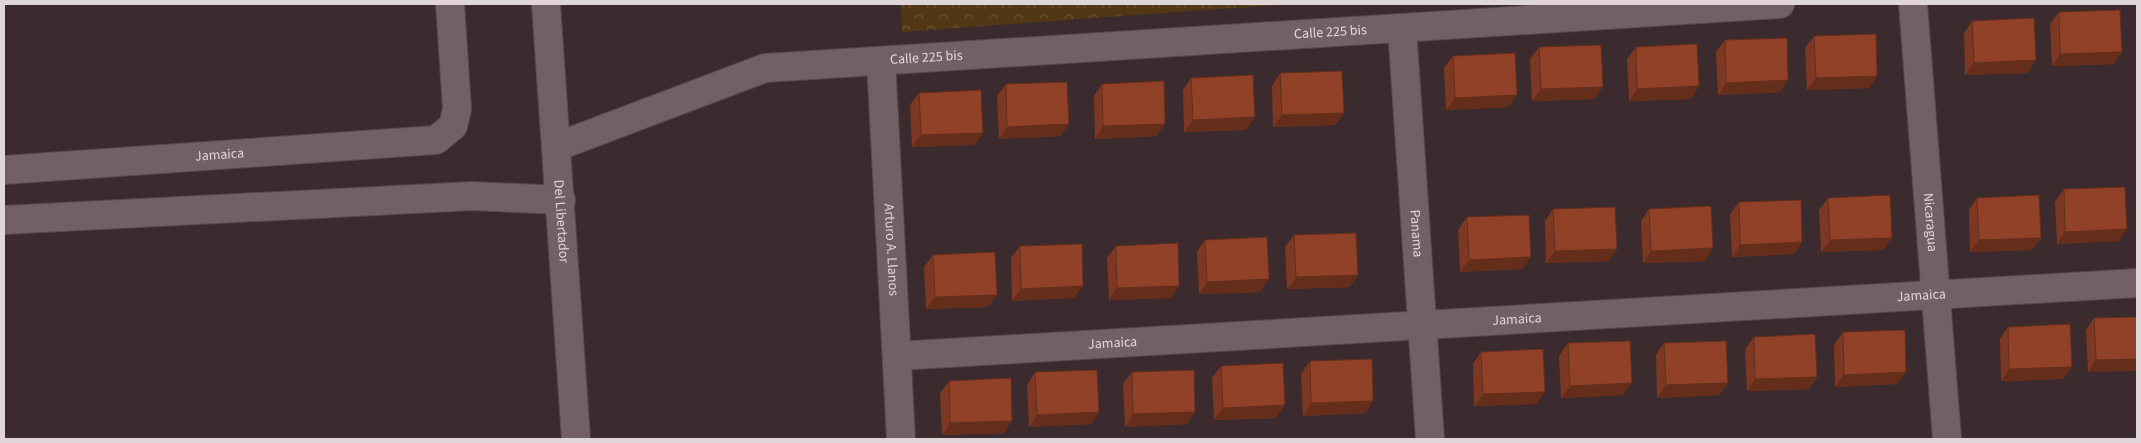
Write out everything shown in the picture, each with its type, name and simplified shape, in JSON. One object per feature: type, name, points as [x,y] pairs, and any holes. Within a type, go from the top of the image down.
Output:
[{"type":"street","name":"Jamaica","points":[[4,170],[436,140],[453,126],[457,109],[450,4]]},
{"type":"street","name":"Del Libertador","points":[[546,4],[576,439]]},
{"type":"street","name":"Calle 225 bis","points":[[556,147],[765,68],[1780,4]]},
{"type":"street","name":"Nicaragua","points":[[1913,4],[1947,439]]},
{"type":"street","name":"Panama","points":[[1402,28],[1430,439]]},
{"type":"street","name":"Arturo A. Llanos","points":[[882,61],[901,439]]},
{"type":"street","points":[[4,220],[472,196],[561,200]]},
{"type":"street","name":"Jamaica","points":[[897,356],[2137,284]]},
{"type":"green space","points":[[901,4],[1288,4],[902,32]]},
{"type":"building","points":[[2120,10],[2122,52],[2060,54],[2059,12]]},
{"type":"building","points":[[2034,18],[2036,60],[1974,63],[1972,21]]},
{"type":"building","points":[[1876,34],[1877,76],[1816,78],[1814,36]]},
{"type":"building","points":[[1787,38],[1788,80],[1726,83],[1725,40]]},
{"type":"building","points":[[1697,44],[1699,86],[1637,89],[1636,47]]},
{"type":"building","points":[[1601,45],[1603,87],[1541,89],[1539,47]]},
{"type":"building","points":[[1515,53],[1517,95],[1455,98],[1453,56]]},
{"type":"building","points":[[1342,71],[1344,113],[1282,115],[1280,73]]},
{"type":"building","points":[[1253,75],[1255,117],[1193,120],[1191,78]]},
{"type":"building","points":[[1164,81],[1165,124],[1103,126],[1102,84]]},
{"type":"building","points":[[1067,82],[1069,124],[1007,127],[1006,84]]},
{"type":"building","points":[[981,90],[983,133],[921,135],[919,93]]},
{"type":"building","points":[[2125,187],[2127,229],[2065,232],[2064,189]]},
{"type":"building","points":[[1890,195],[1892,238],[1830,240],[1828,198]]},
{"type":"building","points":[[2039,195],[2041,238],[1979,240],[1977,198]]},
{"type":"building","points":[[1801,200],[1802,242],[1740,245],[1739,202]]},
{"type":"building","points":[[1711,206],[1713,248],[1651,251],[1649,209]]},
{"type":"building","points":[[1615,207],[1617,249],[1555,251],[1553,209]]},
{"type":"building","points":[[1529,215],[1531,257],[1469,260],[1467,217]]},
{"type":"building","points":[[1356,233],[1358,275],[1296,277],[1294,235]]},
{"type":"building","points":[[1267,237],[1269,279],[1207,282],[1205,240]]},
{"type":"building","points":[[1178,243],[1179,286],[1117,288],[1116,246]]},
{"type":"building","points":[[1082,244],[1083,286],[1021,289],[1020,246]]},
{"type":"building","points":[[995,252],[997,295],[935,297],[933,255]]},
{"type":"building","points":[[2137,317],[2137,359],[2096,360],[2094,318]]},
{"type":"building","points":[[2070,324],[2072,367],[2009,369],[2008,327]]},
{"type":"building","points":[[1905,330],[1906,372],[1844,375],[1843,332]]},
{"type":"building","points":[[1815,334],[1817,377],[1755,379],[1754,337]]},
{"type":"building","points":[[1630,341],[1632,383],[1570,386],[1568,343]]},
{"type":"building","points":[[1726,341],[1728,383],[1666,385],[1664,343]]},
{"type":"building","points":[[1543,349],[1545,392],[1483,394],[1481,352]]},
{"type":"building","points":[[1372,359],[1373,401],[1311,403],[1310,361]]},
{"type":"building","points":[[1283,363],[1285,405],[1223,408],[1221,366]]},
{"type":"building","points":[[1097,370],[1099,412],[1037,415],[1035,372]]},
{"type":"building","points":[[1194,370],[1195,412],[1133,414],[1132,372]]},
{"type":"building","points":[[1011,378],[1012,421],[950,423],[949,381]]}]
